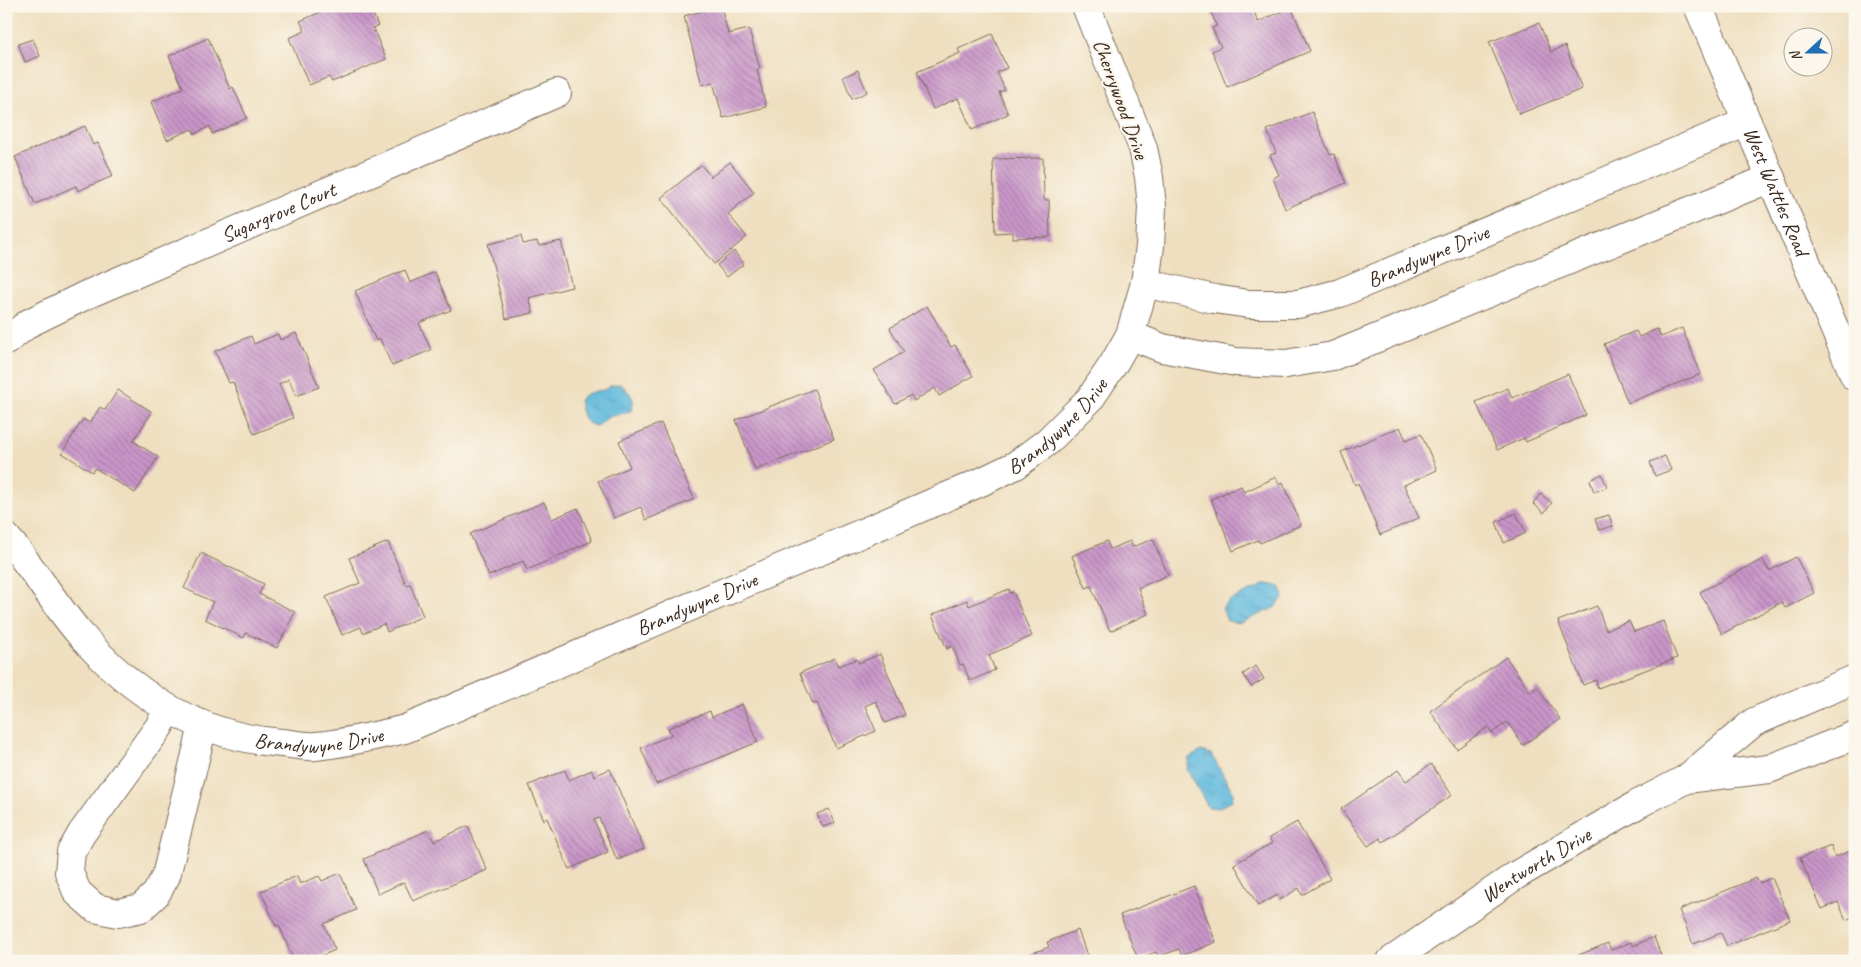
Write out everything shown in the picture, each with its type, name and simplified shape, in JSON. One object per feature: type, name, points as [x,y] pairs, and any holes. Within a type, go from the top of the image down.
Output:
[{"type":"street","name":"Cherrywood Drive","points":[[1086,6],[1143,148],[1149,177],[1152,207],[1150,246],[1145,283]]},
{"type":"street","name":"West Wattles Road","points":[[1698,6],[1855,377]]},
{"type":"street","name":"Sugargrove Court","points":[[6,341],[29,323],[86,294],[557,93]]},
{"type":"street","name":"Brandywyne Drive","points":[[6,537],[80,634],[121,675],[168,710],[203,726],[259,742],[314,746],[360,740],[415,725],[981,482],[1016,465],[1048,442],[1090,399],[1130,335],[1145,283],[1214,299],[1249,304],[1298,304],[1332,295],[1748,122]]},
{"type":"street","points":[[1130,335],[1162,348],[1236,362],[1286,364],[1333,356],[1771,178]]},
{"type":"street","name":"Wentworth Drive","points":[[1391,961],[1515,876],[1638,804],[1686,779],[1754,722],[1855,679]]},
{"type":"street","points":[[168,710],[159,727],[70,852],[69,872],[77,892],[95,908],[118,913],[141,908],[156,894],[166,876],[203,726]]},
{"type":"street","name":"Wentworth Drive","points":[[1686,779],[1769,769],[1855,735]]},
{"type":"water","points":[[620,384],[633,399],[631,411],[609,417],[596,426],[591,425],[583,417],[579,400],[586,394]]},
{"type":"water","points":[[1266,584],[1280,586],[1284,596],[1276,607],[1240,623],[1227,621],[1222,608],[1231,600]]},
{"type":"water","points":[[1201,751],[1211,754],[1233,792],[1232,800],[1219,808],[1208,807],[1187,769],[1189,758]]},
{"type":"building","points":[[329,6],[365,6],[367,13],[372,11],[378,26],[373,28],[386,59],[332,82],[329,77],[309,85],[289,38],[305,31],[300,21],[330,8]]},
{"type":"building","points":[[721,6],[728,34],[749,29],[760,69],[757,70],[766,107],[723,118],[713,82],[702,85],[684,16]]},
{"type":"building","points":[[1208,6],[1252,6],[1258,22],[1291,7],[1310,51],[1227,87],[1212,51],[1221,47],[1212,28],[1217,26]]},
{"type":"building","points":[[1539,23],[1551,52],[1565,46],[1582,89],[1519,114],[1489,42]]},
{"type":"building","points":[[992,34],[1007,68],[997,72],[1005,90],[999,92],[1008,114],[972,130],[958,98],[933,109],[917,72],[960,53],[958,49]]},
{"type":"building","points":[[208,38],[230,89],[233,87],[247,118],[212,134],[210,126],[195,134],[192,129],[167,140],[151,102],[183,88],[169,56]]},
{"type":"building","points":[[33,39],[40,56],[25,62],[18,44]]},
{"type":"building","points":[[858,70],[867,92],[852,99],[843,77]]},
{"type":"building","points":[[1312,112],[1330,155],[1334,154],[1346,183],[1285,209],[1273,178],[1279,175],[1270,155],[1276,153],[1267,130]]},
{"type":"building","points":[[85,126],[93,145],[98,143],[113,176],[78,191],[76,186],[35,204],[15,157]]},
{"type":"building","points":[[1043,158],[1044,200],[1049,200],[1050,237],[1013,238],[1013,232],[995,233],[993,159]]},
{"type":"building","points":[[730,162],[754,192],[728,214],[747,237],[714,264],[661,198],[701,165],[711,177]]},
{"type":"building","points":[[521,236],[523,244],[537,241],[539,246],[561,241],[572,287],[529,298],[533,313],[506,319],[488,244]]},
{"type":"building","points":[[734,251],[744,264],[727,277],[717,265]]},
{"type":"building","points":[[405,270],[410,283],[435,272],[451,310],[419,323],[431,350],[392,366],[380,339],[376,341],[355,291]]},
{"type":"building","points":[[927,306],[951,347],[955,345],[973,376],[939,396],[935,388],[914,401],[911,395],[895,404],[874,370],[904,352],[890,328]]},
{"type":"building","points":[[1682,328],[1701,374],[1628,403],[1604,344],[1636,331],[1639,337],[1657,329],[1661,337]]},
{"type":"building","points":[[296,333],[319,387],[296,396],[289,379],[279,384],[293,418],[254,434],[233,382],[229,383],[215,351],[251,336],[254,344],[278,334],[280,340]]},
{"type":"building","points":[[1568,374],[1586,415],[1526,442],[1524,438],[1497,450],[1476,402],[1508,388],[1512,398]]},
{"type":"building","points":[[814,389],[834,439],[755,470],[736,420]]},
{"type":"building","points":[[118,390],[152,412],[133,441],[158,457],[135,493],[95,468],[92,472],[62,453],[83,419],[90,423],[100,407],[105,410]]},
{"type":"building","points":[[661,423],[694,499],[646,520],[641,507],[614,518],[598,481],[630,467],[619,441]]},
{"type":"building","points":[[1400,427],[1406,440],[1421,434],[1437,470],[1404,485],[1419,518],[1380,535],[1358,483],[1355,485],[1341,452]]},
{"type":"building","points":[[1665,456],[1671,470],[1655,476],[1650,462]]},
{"type":"building","points":[[1602,474],[1607,487],[1594,492],[1590,480]]},
{"type":"building","points":[[1276,477],[1279,484],[1283,482],[1301,525],[1260,543],[1258,540],[1233,551],[1211,499],[1241,486],[1244,492]]},
{"type":"building","points":[[1541,494],[1552,503],[1544,513],[1533,503]]},
{"type":"building","points":[[544,502],[552,519],[578,508],[592,541],[527,570],[523,561],[489,576],[470,534]]},
{"type":"building","points":[[1516,513],[1526,533],[1504,543],[1496,522]]},
{"type":"building","points":[[1609,515],[1613,526],[1599,530],[1595,519]]},
{"type":"building","points":[[1153,539],[1168,575],[1138,588],[1148,614],[1110,631],[1091,586],[1086,588],[1072,556],[1107,541],[1110,549],[1130,541],[1133,547]]},
{"type":"building","points":[[388,542],[406,585],[410,584],[423,616],[387,632],[384,624],[363,633],[361,627],[342,635],[326,597],[360,583],[349,558]]},
{"type":"building","points":[[201,553],[264,584],[259,594],[295,612],[277,648],[246,633],[244,638],[205,619],[213,602],[184,588]]},
{"type":"building","points":[[1796,557],[1814,593],[1785,608],[1782,602],[1722,634],[1700,592],[1763,559],[1769,571]]},
{"type":"building","points":[[1009,589],[1010,593],[1013,592],[1032,636],[989,655],[995,670],[970,681],[963,664],[960,665],[952,646],[947,649],[932,615],[967,600],[969,606]]},
{"type":"building","points":[[1597,606],[1606,630],[1629,621],[1634,632],[1663,621],[1677,658],[1598,688],[1596,680],[1583,685],[1558,621]]},
{"type":"building","points":[[880,654],[905,715],[885,723],[876,701],[865,706],[876,731],[836,748],[817,703],[813,704],[800,673],[835,658],[839,666],[857,659],[859,663]]},
{"type":"building","points":[[1506,657],[1530,692],[1537,687],[1560,719],[1523,745],[1507,722],[1492,733],[1488,727],[1457,749],[1430,711]]},
{"type":"building","points":[[1256,666],[1264,679],[1251,687],[1243,674]]},
{"type":"building","points":[[742,704],[758,742],[656,784],[641,748],[671,735],[668,728],[710,711],[712,717]]},
{"type":"building","points":[[1431,764],[1452,795],[1383,842],[1380,838],[1368,846],[1341,809],[1398,770],[1406,781]]},
{"type":"building","points":[[610,769],[644,849],[617,860],[599,818],[594,820],[608,852],[569,869],[547,818],[544,820],[529,785],[565,770],[569,780],[592,770],[594,776]]},
{"type":"building","points":[[829,809],[835,823],[823,827],[817,814]]},
{"type":"building","points":[[1297,822],[1330,879],[1302,895],[1299,888],[1280,900],[1277,895],[1258,906],[1234,864],[1272,843],[1269,838]]},
{"type":"building","points":[[468,826],[487,870],[413,901],[404,882],[378,894],[364,859],[428,830],[434,841]]},
{"type":"building","points":[[1831,846],[1835,857],[1855,849],[1855,916],[1846,920],[1838,902],[1822,909],[1800,858]]},
{"type":"building","points":[[340,873],[356,910],[324,924],[335,950],[309,961],[294,961],[279,925],[276,926],[261,891],[297,876],[300,884],[319,876],[322,881]]},
{"type":"building","points":[[1756,878],[1759,883],[1772,878],[1790,920],[1727,946],[1721,933],[1693,944],[1679,910]]},
{"type":"building","points":[[1194,886],[1216,942],[1182,956],[1179,949],[1158,957],[1156,952],[1138,959],[1120,915]]},
{"type":"building","points":[[1078,930],[1089,961],[1011,961],[1049,947],[1047,942]]},
{"type":"building","points":[[1654,937],[1663,961],[1576,961],[1574,957],[1608,943],[1611,950],[1631,942],[1633,946]]}]
